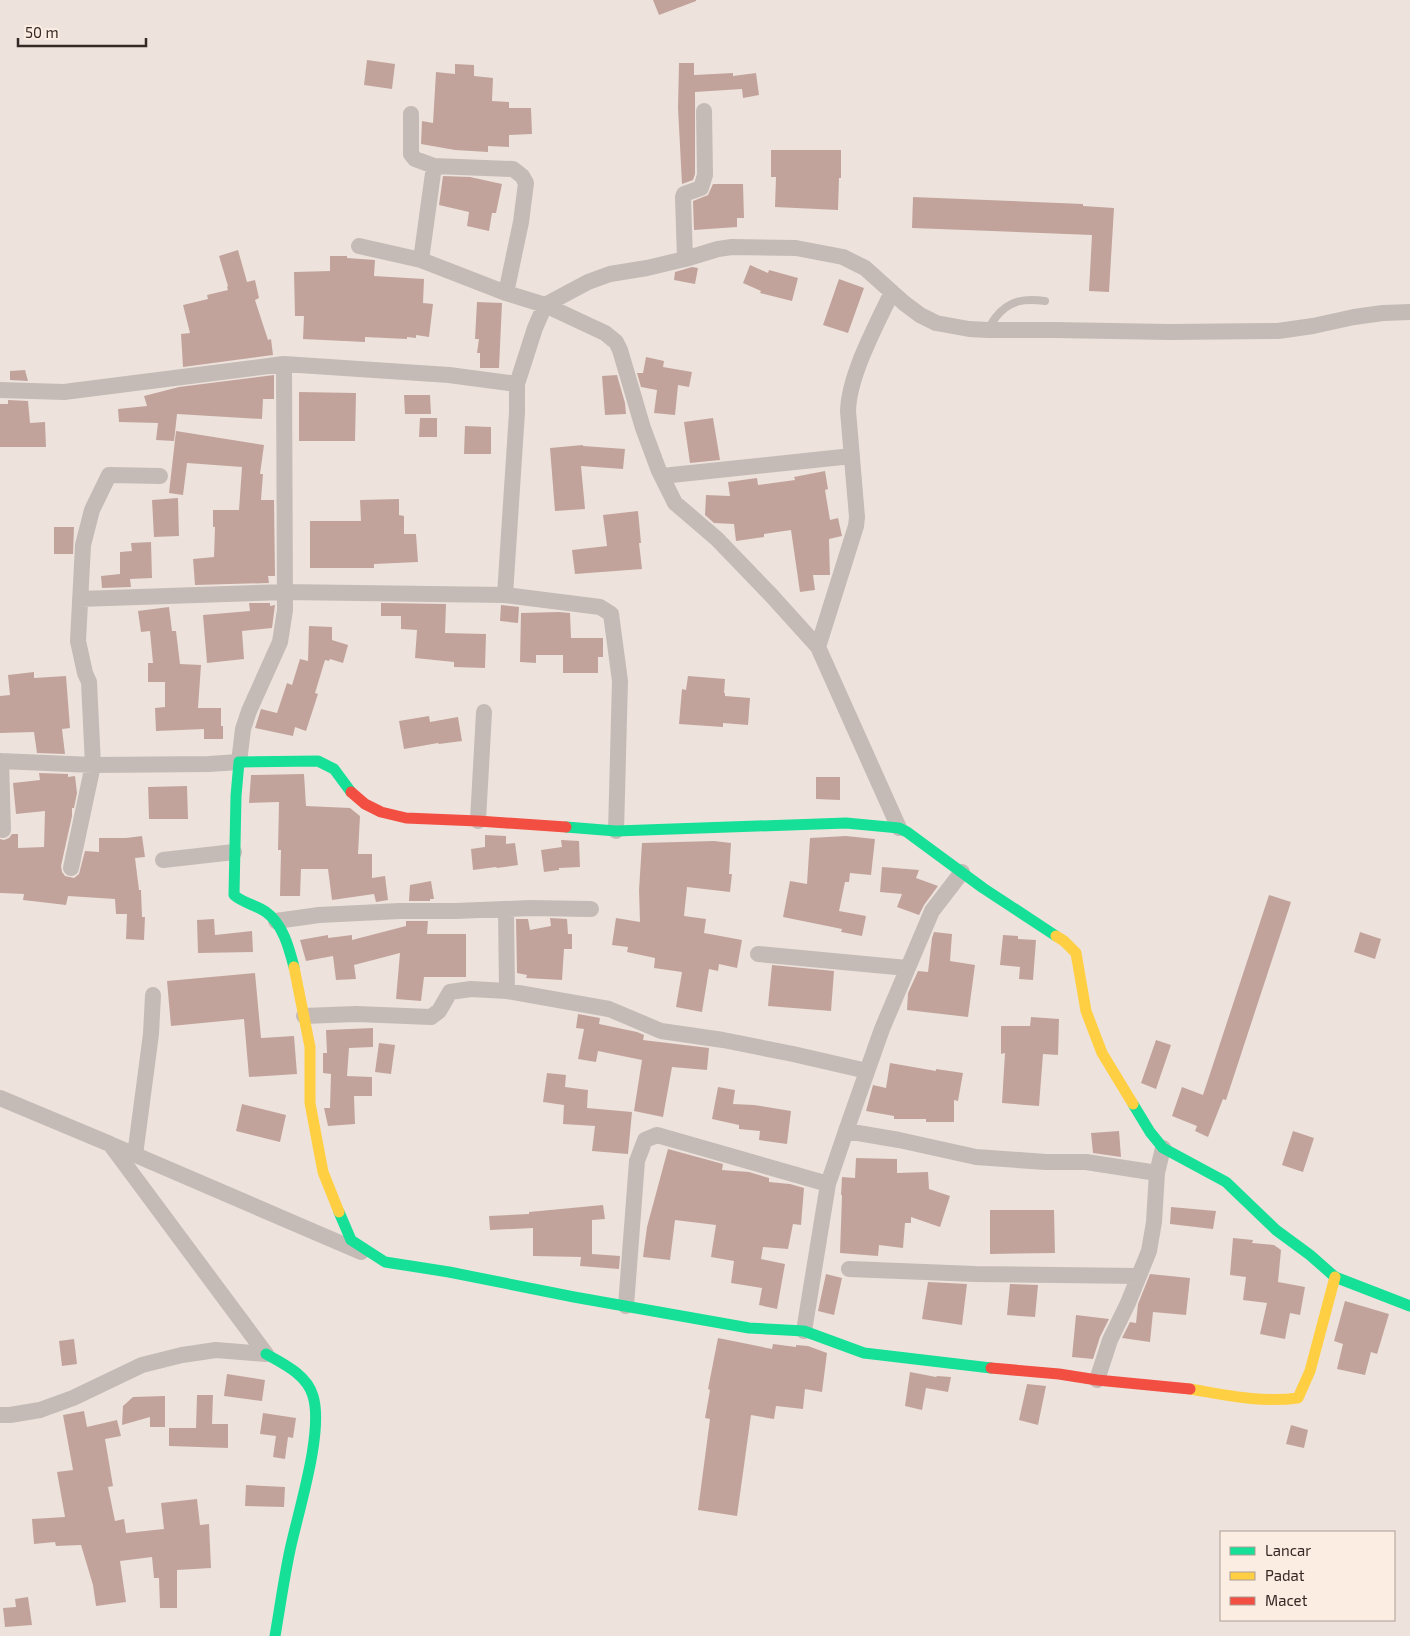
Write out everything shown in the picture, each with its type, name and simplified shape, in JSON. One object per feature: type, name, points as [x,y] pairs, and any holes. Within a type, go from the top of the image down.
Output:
[{"type":"street","points":[[685,259],[683,197],[684,194],[701,188],[703,184],[705,174],[704,111]]},
{"type":"street","points":[[411,114],[412,157],[434,166],[513,169],[522,176],[526,183],[521,222],[506,293]]},
{"type":"street","points":[[421,260],[434,166]]},
{"type":"street","points":[[359,246],[421,260],[506,293],[540,316],[605,333],[616,342],[643,428],[662,476],[678,506],[717,539],[818,647],[899,828]]},
{"type":"street","points":[[505,595],[518,384],[540,316],[588,282],[610,274],[685,259],[718,249],[732,247],[796,248],[843,257],[864,268],[920,315],[936,323],[950,327],[988,330],[1278,331],[1383,312],[1410,312]]},
{"type":"street","points":[[818,647],[856,526],[858,507],[848,402],[856,372],[892,292]]},
{"type":"street","points":[[0,390],[64,392],[284,364],[449,375],[518,384]]},
{"type":"street","points":[[284,364],[285,610],[280,642],[249,711],[243,730],[236,796],[232,882],[234,895],[239,900],[265,911],[276,921],[288,945],[310,1047],[310,1103],[323,1172],[351,1240],[385,1262]]},
{"type":"street","points":[[662,476],[852,456]]},
{"type":"street","points":[[71,868],[93,764],[89,682],[85,673],[78,641],[83,545],[92,510],[109,475],[160,476]]},
{"type":"street","points":[[80,599],[285,592],[505,595],[600,607],[611,614],[620,681],[616,831]]},
{"type":"street","points":[[478,821],[484,712]]},
{"type":"street","points":[[3,830],[1,761],[93,764],[209,764],[318,761],[334,769],[352,793],[366,804],[381,812],[406,818],[616,831],[846,823],[899,828],[982,888],[1064,941],[1076,953],[1086,1011],[1102,1053],[1150,1132],[1163,1148],[1226,1182],[1276,1230],[1310,1255],[1335,1277],[1410,1306]]},
{"type":"street","points":[[163,860],[234,852]]},
{"type":"street","points":[[804,1331],[828,1184],[846,1130],[882,1029],[932,911],[962,872]]},
{"type":"street","points":[[276,921],[319,916],[400,911],[530,908],[591,909]]},
{"type":"street","points":[[506,909],[507,991]]},
{"type":"street","points":[[758,954],[907,968]]},
{"type":"street","points":[[304,1016],[356,1014],[431,1017],[439,1011],[450,992],[472,989],[507,991],[609,1009],[661,1032],[723,1040],[867,1071]]},
{"type":"street","points":[[135,1155],[151,1034],[153,995]]},
{"type":"street","points":[[0,1098],[385,1262],[449,1272],[574,1297],[749,1328],[804,1331],[864,1353],[958,1365],[1182,1388],[1249,1400],[1298,1398],[1310,1372],[1335,1277]]},
{"type":"street","points":[[846,1130],[976,1157],[1046,1162],[1086,1162],[1157,1173]]},
{"type":"street","points":[[626,1306],[637,1161],[645,1140],[657,1135],[828,1184]]},
{"type":"street","points":[[110,1144],[266,1354],[306,1381],[314,1398],[316,1410],[313,1448],[290,1552],[275,1636]]},
{"type":"street","points":[[1097,1380],[1110,1340],[1149,1251],[1154,1222],[1157,1173],[1163,1148]]},
{"type":"street","points":[[849,1269],[975,1274],[1138,1276]]},
{"type":"street","points":[[0,1414],[10,1415],[40,1410],[73,1398],[142,1365],[174,1357],[216,1350],[266,1354]]},
{"type":"lane","points":[[988,330],[1002,309],[1013,302],[1033,299],[1045,301]]},
{"type":"building","points":[[653,0],[696,0],[696,1],[659,15]]},
{"type":"building","points":[[367,60],[395,64],[392,89],[364,85]]},
{"type":"building","points":[[679,63],[694,63],[694,75],[733,73],[733,76],[756,73],[759,95],[743,98],[742,89],[695,92],[695,174],[693,180],[682,184],[678,108]]},
{"type":"building","points":[[455,64],[474,65],[474,76],[493,78],[492,101],[509,102],[509,108],[531,108],[532,134],[509,135],[509,147],[488,146],[488,152],[455,150],[421,144],[422,121],[433,123],[436,72],[455,74]]},
{"type":"building","points":[[771,150],[841,150],[838,210],[775,207],[776,177],[771,177]]},
{"type":"building","points":[[443,176],[470,177],[502,184],[496,213],[492,213],[489,231],[467,226],[469,212],[439,205]]},
{"type":"building","points":[[713,184],[743,184],[744,218],[737,218],[737,227],[694,230],[693,201],[708,195]]},
{"type":"building","points":[[913,197],[1083,204],[1083,206],[1114,208],[1109,292],[1089,291],[1092,235],[912,228]]},
{"type":"building","points":[[238,250],[247,282],[255,280],[259,298],[255,300],[268,340],[271,339],[273,355],[183,367],[181,334],[190,333],[183,305],[208,299],[207,295],[228,290],[219,256]]},
{"type":"building","points":[[330,256],[347,256],[347,258],[375,260],[374,276],[424,279],[423,303],[433,304],[429,337],[416,335],[416,338],[407,337],[407,339],[365,337],[365,342],[303,339],[304,316],[295,316],[294,272],[330,271]]},
{"type":"building","points":[[750,265],[768,273],[769,270],[798,278],[792,301],[760,293],[761,291],[743,283]]},
{"type":"building","points":[[692,267],[698,268],[695,284],[674,280],[675,272]]},
{"type":"building","points":[[839,279],[864,288],[848,333],[823,325]]},
{"type":"building","points":[[477,302],[502,303],[499,368],[480,368],[480,353],[477,353],[479,339],[475,339]]},
{"type":"building","points":[[646,357],[664,361],[663,367],[692,372],[689,387],[678,385],[675,415],[654,413],[657,390],[641,387],[637,373],[643,373]]},
{"type":"building","points":[[25,370],[28,381],[10,380],[10,371]]},
{"type":"building","points":[[274,375],[274,399],[263,399],[262,419],[177,414],[174,441],[156,440],[158,423],[119,422],[118,409],[147,406],[144,396],[179,387]]},
{"type":"building","points":[[617,375],[626,414],[605,415],[602,376]]},
{"type":"building","points":[[299,392],[356,393],[355,441],[299,441]]},
{"type":"building","points":[[404,395],[430,395],[431,414],[405,414]]},
{"type":"building","points":[[8,400],[28,401],[30,423],[45,422],[46,447],[0,447],[0,404],[8,404]]},
{"type":"building","points":[[420,418],[437,418],[437,437],[419,437]]},
{"type":"building","points":[[713,418],[720,460],[690,463],[684,422]]},
{"type":"building","points":[[465,426],[491,427],[491,454],[464,454]]},
{"type":"building","points":[[176,431],[264,445],[260,474],[263,474],[261,500],[274,500],[275,576],[268,576],[269,583],[195,585],[193,559],[214,557],[215,527],[213,527],[213,510],[239,510],[242,467],[187,463],[183,495],[169,493]]},
{"type":"building","points":[[583,445],[625,449],[623,469],[581,466],[585,509],[555,511],[550,448]]},
{"type":"building","points":[[825,471],[828,489],[825,490],[830,520],[838,518],[842,536],[829,539],[830,575],[813,575],[815,590],[800,592],[791,530],[764,534],[764,537],[736,541],[734,524],[714,523],[705,515],[706,495],[730,496],[728,482],[757,478],[758,485],[795,480],[794,477]]},
{"type":"building","points":[[178,498],[179,536],[154,537],[152,500]]},
{"type":"building","points":[[399,499],[399,515],[404,516],[404,534],[416,534],[418,562],[374,564],[374,568],[310,568],[310,521],[361,521],[360,500]]},
{"type":"building","points":[[638,511],[642,569],[575,574],[572,550],[607,546],[603,515]]},
{"type":"building","points":[[54,527],[74,527],[73,554],[54,554]]},
{"type":"building","points":[[151,542],[152,578],[130,579],[131,587],[102,588],[101,576],[120,574],[120,552],[132,551],[131,543]]},
{"type":"building","points":[[249,603],[270,603],[270,606],[275,605],[272,628],[242,631],[244,659],[207,663],[203,615],[250,611]]},
{"type":"building","points":[[381,603],[446,604],[445,633],[486,634],[485,668],[454,667],[454,662],[415,658],[417,630],[401,629],[401,616],[381,616]]},
{"type":"building","points":[[501,605],[519,607],[518,623],[500,621]]},
{"type":"building","points":[[169,607],[172,631],[176,631],[180,664],[201,665],[198,708],[221,708],[223,739],[204,739],[204,729],[156,731],[155,708],[165,707],[165,682],[148,682],[148,663],[153,663],[150,631],[141,632],[138,611]]},
{"type":"building","points":[[521,613],[570,613],[571,638],[603,638],[603,657],[598,657],[598,673],[563,673],[563,655],[536,655],[536,663],[520,662]]},
{"type":"building","points":[[309,626],[332,627],[332,640],[348,645],[343,663],[330,659],[329,661],[325,660],[315,693],[318,694],[306,731],[295,727],[293,736],[255,728],[261,709],[277,713],[287,683],[292,685],[300,659],[308,661]]},
{"type":"building","points":[[34,672],[34,678],[66,676],[70,728],[62,729],[65,754],[37,753],[34,732],[0,733],[0,696],[10,695],[8,675]]},
{"type":"building","points":[[688,676],[725,679],[725,696],[750,698],[748,725],[723,723],[723,727],[679,724],[682,689],[686,690]]},
{"type":"building","points":[[429,716],[430,722],[458,717],[462,741],[404,749],[399,721]]},
{"type":"building","points":[[39,773],[68,774],[68,777],[75,776],[77,793],[74,808],[72,808],[61,866],[65,876],[74,878],[79,874],[85,851],[99,852],[99,838],[142,836],[145,857],[135,858],[139,890],[141,890],[142,917],[145,917],[144,940],[126,939],[127,914],[116,914],[115,899],[68,896],[66,905],[23,900],[24,894],[0,893],[0,839],[4,840],[12,834],[18,834],[18,848],[44,847],[45,811],[16,814],[13,783],[40,780]]},
{"type":"building","points":[[304,774],[306,806],[350,808],[360,816],[358,854],[372,854],[372,878],[385,876],[388,900],[376,902],[374,894],[332,900],[328,869],[301,869],[300,896],[280,896],[281,850],[278,850],[279,802],[249,803],[251,775]]},
{"type":"building","points":[[816,777],[840,777],[840,800],[816,799]]},
{"type":"building","points":[[187,786],[188,819],[149,819],[148,787]]},
{"type":"building","points":[[485,835],[506,836],[506,844],[515,843],[518,865],[473,870],[471,849],[485,847]]},
{"type":"building","points":[[846,836],[875,839],[871,875],[850,873],[849,882],[845,882],[839,911],[866,916],[862,936],[841,932],[842,929],[783,917],[790,881],[807,884],[810,838]]},
{"type":"building","points":[[561,840],[579,841],[580,867],[559,868],[559,870],[544,872],[541,850],[562,847]]},
{"type":"building","points":[[714,841],[731,843],[729,874],[732,874],[730,892],[687,887],[684,916],[706,919],[704,933],[742,940],[737,968],[719,964],[718,971],[709,969],[702,1012],[676,1007],[682,972],[654,968],[655,958],[627,952],[628,947],[612,945],[616,918],[640,922],[639,890],[642,843]]},
{"type":"building","points":[[882,867],[919,870],[916,878],[938,886],[919,915],[897,907],[902,894],[880,892]]},
{"type":"building","points":[[431,881],[434,899],[430,899],[430,901],[409,901],[410,885]]},
{"type":"building","points":[[1269,895],[1291,902],[1226,1100],[1223,1099],[1208,1137],[1195,1131],[1197,1126],[1172,1116],[1182,1087],[1203,1095]]},
{"type":"building","points":[[550,918],[567,919],[568,934],[572,934],[572,949],[564,949],[562,980],[526,978],[527,975],[517,973],[516,919],[528,919],[530,930],[551,926]]},
{"type":"building","points":[[214,919],[215,935],[252,931],[253,952],[198,953],[197,920]]},
{"type":"building","points":[[406,921],[428,921],[427,934],[466,934],[466,977],[424,977],[421,1001],[396,999],[400,953],[354,965],[356,979],[336,980],[333,956],[306,961],[300,940],[328,935],[328,938],[352,935],[352,940],[406,926]]},
{"type":"building","points":[[934,932],[952,934],[950,961],[975,965],[968,1017],[907,1010],[908,993],[918,971],[928,972]]},
{"type":"building","points":[[1360,932],[1381,939],[1375,959],[1354,952]]},
{"type":"building","points":[[1003,935],[1018,936],[1018,939],[1036,940],[1033,980],[1019,979],[1020,967],[1000,965]]},
{"type":"building","points":[[772,965],[834,971],[831,1011],[768,1006]]},
{"type":"building","points":[[255,973],[261,1038],[294,1036],[297,1074],[249,1077],[244,1019],[171,1026],[167,981]]},
{"type":"building","points":[[578,1014],[600,1018],[599,1024],[637,1032],[644,1035],[643,1040],[709,1048],[707,1070],[672,1067],[663,1117],[634,1111],[642,1060],[598,1051],[596,1062],[578,1059],[584,1029],[576,1028]]},
{"type":"building","points":[[1031,1017],[1059,1019],[1058,1055],[1043,1054],[1039,1106],[1002,1103],[1005,1053],[1001,1054],[1001,1026],[1030,1026]]},
{"type":"building","points":[[373,1028],[373,1047],[349,1048],[347,1076],[372,1077],[372,1096],[354,1096],[355,1124],[328,1126],[324,1108],[330,1108],[331,1074],[323,1073],[323,1053],[327,1053],[326,1030]]},
{"type":"building","points":[[1156,1040],[1171,1045],[1156,1089],[1141,1083]]},
{"type":"building","points":[[379,1043],[395,1045],[391,1074],[375,1072]]},
{"type":"building","points":[[890,1063],[936,1071],[936,1069],[963,1073],[958,1101],[954,1100],[954,1122],[926,1122],[926,1119],[894,1119],[894,1116],[866,1111],[873,1085],[886,1088]]},
{"type":"building","points":[[547,1073],[566,1075],[565,1087],[588,1090],[587,1108],[632,1112],[628,1154],[592,1151],[595,1126],[563,1124],[564,1105],[543,1102]]},
{"type":"building","points":[[718,1087],[735,1090],[733,1104],[754,1105],[791,1111],[787,1144],[759,1140],[760,1131],[739,1129],[739,1125],[712,1119]]},
{"type":"building","points":[[242,1104],[286,1115],[280,1142],[236,1131]]},
{"type":"building","points":[[1119,1131],[1121,1157],[1093,1153],[1091,1133]]},
{"type":"building","points":[[1293,1131],[1314,1138],[1303,1172],[1282,1165]]},
{"type":"building","points":[[668,1149],[723,1164],[722,1170],[749,1172],[769,1178],[769,1182],[790,1184],[804,1188],[801,1225],[793,1224],[788,1249],[763,1247],[761,1259],[785,1264],[777,1309],[759,1305],[762,1288],[731,1283],[734,1261],[711,1257],[716,1225],[675,1220],[670,1260],[643,1257],[647,1227]]},
{"type":"building","points":[[856,1158],[897,1159],[897,1173],[928,1172],[929,1189],[950,1196],[940,1227],[911,1217],[911,1223],[905,1223],[903,1248],[879,1245],[878,1256],[840,1253],[842,1177],[855,1178]]},
{"type":"building","points":[[603,1205],[605,1219],[592,1220],[592,1254],[620,1256],[619,1269],[580,1266],[581,1257],[533,1256],[533,1228],[490,1230],[489,1216],[529,1214],[529,1212]]},
{"type":"building","points":[[1171,1207],[1216,1211],[1213,1229],[1170,1224]]},
{"type":"building","points":[[990,1210],[1054,1210],[1055,1253],[990,1254]]},
{"type":"building","points":[[1233,1238],[1253,1240],[1252,1243],[1274,1245],[1281,1250],[1278,1282],[1305,1287],[1300,1315],[1290,1313],[1285,1339],[1260,1334],[1267,1303],[1243,1300],[1246,1277],[1230,1275]]},
{"type":"building","points":[[826,1274],[842,1278],[834,1315],[818,1311]]},
{"type":"building","points":[[1150,1274],[1190,1278],[1186,1315],[1153,1312],[1150,1342],[1122,1338],[1130,1322],[1136,1323],[1138,1304]]},
{"type":"building","points":[[928,1282],[967,1284],[962,1325],[922,1319]]},
{"type":"building","points":[[1010,1284],[1038,1285],[1035,1317],[1007,1315]]},
{"type":"building","points":[[1345,1301],[1389,1314],[1377,1354],[1371,1352],[1365,1375],[1337,1369],[1343,1344],[1334,1341]]},
{"type":"building","points":[[1076,1315],[1109,1319],[1100,1337],[1093,1359],[1072,1357]]},
{"type":"building","points":[[718,1338],[772,1349],[773,1344],[796,1347],[796,1345],[808,1346],[827,1353],[822,1392],[805,1389],[803,1409],[776,1406],[774,1419],[751,1415],[737,1516],[698,1510],[710,1419],[705,1418],[710,1390],[708,1389]]},
{"type":"building","points":[[74,1339],[77,1364],[62,1366],[59,1341]]},
{"type":"building","points":[[910,1372],[936,1377],[951,1377],[948,1392],[926,1388],[922,1410],[905,1406]]},
{"type":"building","points":[[227,1374],[265,1380],[262,1401],[224,1396]]},
{"type":"building","points":[[1027,1384],[1046,1386],[1038,1425],[1019,1420]]},
{"type":"building","points":[[197,1395],[213,1395],[212,1424],[228,1424],[228,1448],[169,1446],[169,1428],[196,1428]]},
{"type":"building","points":[[165,1396],[165,1427],[150,1427],[150,1417],[122,1425],[123,1406],[133,1397]]},
{"type":"building","points":[[84,1411],[87,1427],[117,1420],[121,1436],[105,1439],[113,1486],[108,1487],[115,1521],[124,1519],[126,1533],[164,1529],[161,1503],[197,1499],[200,1525],[209,1524],[211,1568],[177,1570],[177,1608],[160,1608],[159,1578],[154,1578],[152,1557],[120,1561],[126,1602],[96,1606],[93,1585],[81,1545],[56,1546],[55,1542],[34,1544],[32,1519],[65,1517],[57,1472],[73,1470],[63,1415]]},
{"type":"building","points":[[263,1413],[296,1418],[293,1438],[288,1437],[285,1459],[273,1457],[276,1436],[260,1434]]},
{"type":"building","points":[[1291,1425],[1308,1430],[1304,1448],[1286,1444]]},
{"type":"building","points":[[246,1485],[285,1487],[284,1507],[245,1506]]},
{"type":"building","points":[[28,1597],[32,1625],[5,1627],[3,1608],[16,1607],[15,1599]]},
{"type":"traffic: fast","points":[[294,967],[290,952],[277,923],[266,912],[234,895],[236,796],[239,762],[318,761],[334,769],[351,792]]},
{"type":"traffic: fast","points":[[566,827],[616,831],[846,823],[899,828],[983,888],[1056,936]]},
{"type":"traffic: fast","points":[[1133,1104],[1150,1132],[1163,1148],[1226,1182],[1276,1230],[1310,1255],[1335,1277],[1410,1306]]},
{"type":"traffic: fast","points":[[339,1212],[351,1240],[385,1262],[449,1272],[574,1297],[749,1328],[804,1331],[864,1353],[991,1368]]},
{"type":"traffic: fast","points":[[266,1354],[294,1371],[306,1382],[313,1396],[315,1411],[313,1451],[288,1561],[275,1636]]},
{"type":"traffic: slow","points":[[1056,936],[1076,953],[1086,1011],[1102,1053],[1133,1104]]},
{"type":"traffic: slow","points":[[294,967],[310,1047],[310,1103],[323,1172],[339,1212]]},
{"type":"traffic: slow","points":[[1190,1389],[1257,1399],[1298,1398],[1310,1371],[1335,1277]]},
{"type":"traffic: jam","points":[[351,792],[365,804],[381,812],[406,818],[566,827]]},
{"type":"traffic: jam","points":[[991,1368],[1190,1389]]}]
